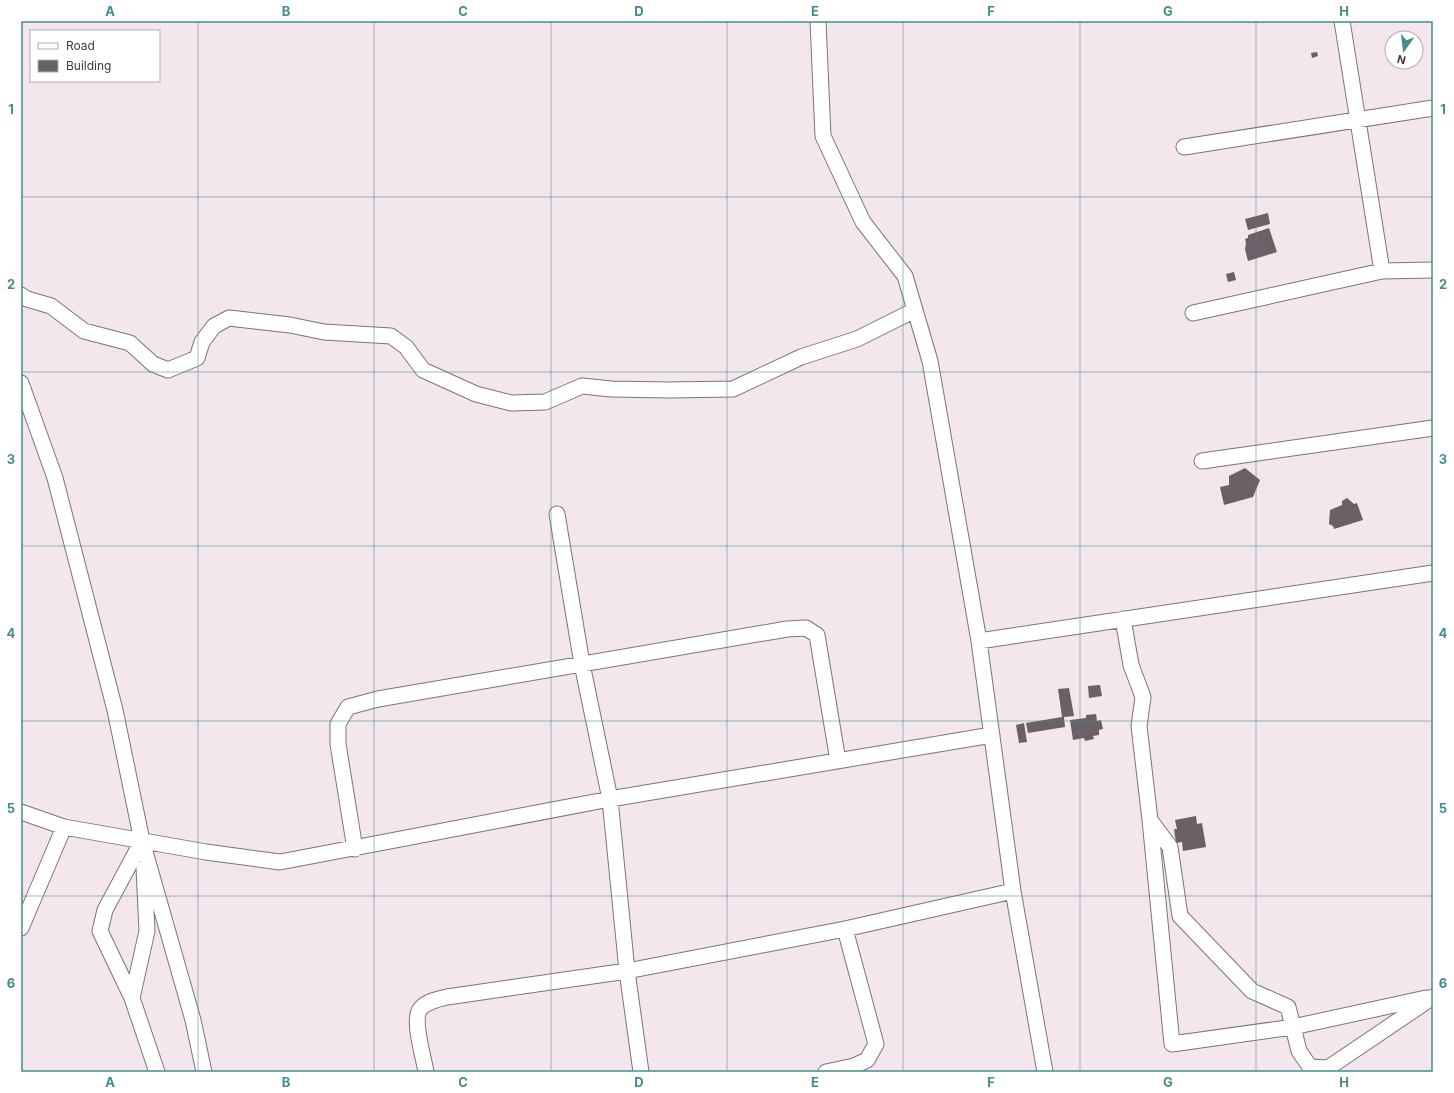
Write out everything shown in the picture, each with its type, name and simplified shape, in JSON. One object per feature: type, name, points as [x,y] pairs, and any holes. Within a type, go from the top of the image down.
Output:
[{"type":"street","points":[[818,21],[823,136],[863,222],[905,276],[930,361],[979,641],[1013,892],[1045,1072]]},
{"type":"street","points":[[1342,21],[1382,271]]},
{"type":"street","points":[[1184,147],[1433,108]]},
{"type":"street","points":[[1193,313],[1382,271],[1433,270]]},
{"type":"street","points":[[21,295],[26,299],[51,306],[84,331],[130,344],[153,364],[168,370],[197,358],[202,342],[214,326],[229,318],[290,325],[324,332],[391,336],[406,347],[423,370],[476,394],[511,403],[545,402],[582,386],[612,389],[655,390],[733,389],[801,356],[858,339],[915,310]]},
{"type":"street","points":[[21,383],[55,478],[115,710],[142,841],[193,1020],[204,1072]]},
{"type":"street","points":[[1202,461],[1433,428]]},
{"type":"street","points":[[557,514],[582,664],[610,799],[627,971],[641,1072]]},
{"type":"street","points":[[979,641],[1433,573]]},
{"type":"street","points":[[1123,619],[1131,665],[1143,697],[1139,726],[1150,820],[1172,1044],[1293,1027],[1433,997]]},
{"type":"street","points":[[355,848],[338,744],[338,724],[348,707],[378,699],[787,629],[806,628],[817,635],[838,761]]},
{"type":"street","points":[[21,812],[64,827],[142,841],[280,862],[610,799],[992,735]]},
{"type":"street","points":[[1150,820],[1170,847],[1180,916],[1252,991],[1288,1007],[1299,1051],[1310,1067],[1328,1068],[1433,997]]},
{"type":"street","points":[[21,928],[64,827]]},
{"type":"street","points":[[142,841],[105,910],[100,931],[132,998],[157,1072]]},
{"type":"street","points":[[132,998],[147,931],[142,841]]},
{"type":"street","points":[[426,1072],[417,1022],[421,1008],[432,1001],[447,997],[627,971],[845,929],[1013,892]]},
{"type":"street","points":[[826,1072],[854,1066],[867,1060],[876,1044],[845,929]]},
{"type":"building","points":[[1317,52],[1318,56],[1312,58],[1311,53]]},
{"type":"building","points":[[1268,213],[1270,224],[1248,230],[1245,219]]},
{"type":"building","points":[[1269,228],[1277,252],[1248,261],[1245,249],[1245,239],[1248,238],[1248,235]]},
{"type":"building","points":[[1234,272],[1236,280],[1228,282],[1226,274]]},
{"type":"building","points":[[1245,468],[1260,480],[1253,497],[1224,505],[1220,487],[1229,485],[1229,476]]},
{"type":"building","points":[[1347,498],[1354,504],[1357,503],[1363,520],[1334,529],[1333,526],[1329,524],[1330,510],[1342,505],[1342,501]]},
{"type":"building","points":[[1100,685],[1102,696],[1089,698],[1088,686]]},
{"type":"building","points":[[1069,688],[1074,716],[1064,717],[1065,727],[1028,733],[1026,723],[1062,717],[1058,689]]},
{"type":"building","points":[[1096,714],[1097,721],[1101,720],[1103,729],[1099,730],[1099,735],[1093,736],[1094,739],[1085,741],[1084,738],[1073,740],[1070,720],[1086,718],[1086,715]]},
{"type":"building","points":[[1024,723],[1027,742],[1019,743],[1016,725]]},
{"type":"building","points":[[1196,816],[1197,824],[1202,823],[1206,847],[1183,851],[1182,842],[1176,843],[1174,829],[1177,829],[1175,820]]}]
